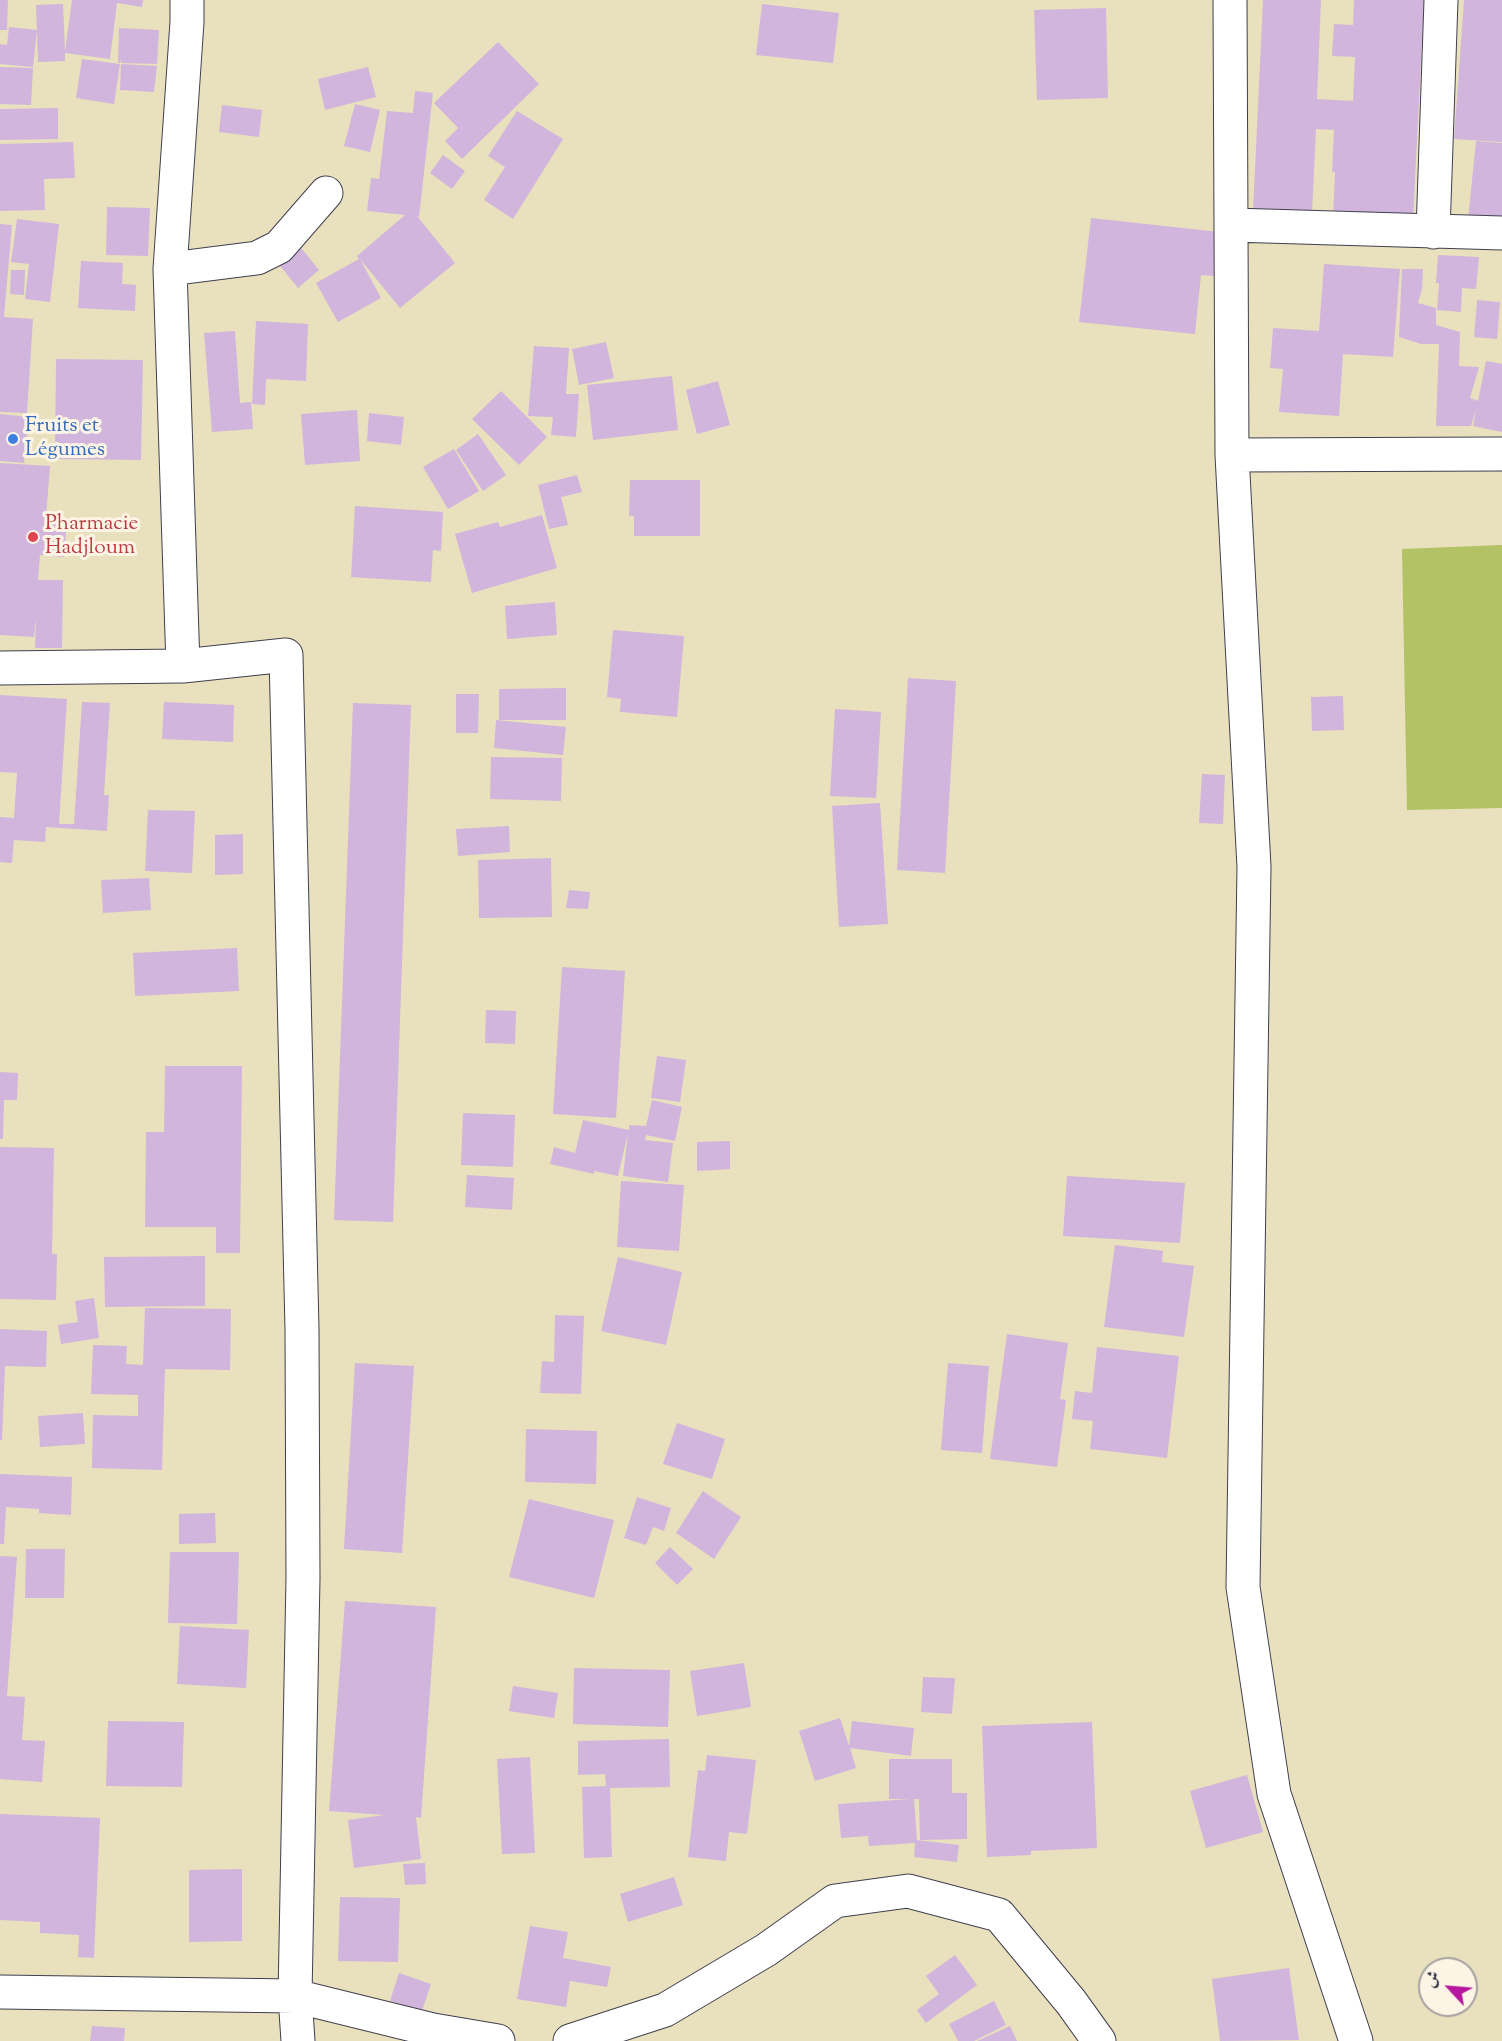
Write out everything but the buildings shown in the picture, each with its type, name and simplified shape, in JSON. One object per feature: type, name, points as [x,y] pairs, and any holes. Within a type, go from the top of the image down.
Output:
[{"type":"street","points":[[183,666],[170,269],[187,0]]},
{"type":"street","points":[[1230,0],[1232,455],[1254,867],[1243,1587],[1274,1794],[1356,2041]]},
{"type":"street","points":[[1433,232],[1441,0]]},
{"type":"street","points":[[170,269],[257,258],[279,247],[326,193]]},
{"type":"street","points":[[1232,225],[1502,232]]},
{"type":"street","points":[[1232,455],[1502,454]]},
{"type":"street","points":[[0,668],[183,666],[286,656],[302,1329],[303,1578],[295,1996],[298,2041]]},
{"type":"street","points":[[570,2041],[665,2010],[766,1950],[835,1901],[908,1891],[999,1915],[1071,2001],[1099,2041]]},
{"type":"street","points":[[0,1992],[295,1996],[433,2030],[498,2041]]},
{"type":"green space","points":[[1502,545],[1502,808],[1407,810],[1402,549]]},
{"type":"place","name":"Fruits et Légumes","points":[[13,439]]},
{"type":"place","name":"Pharmacie Hadjloum","points":[[33,537]]}]
